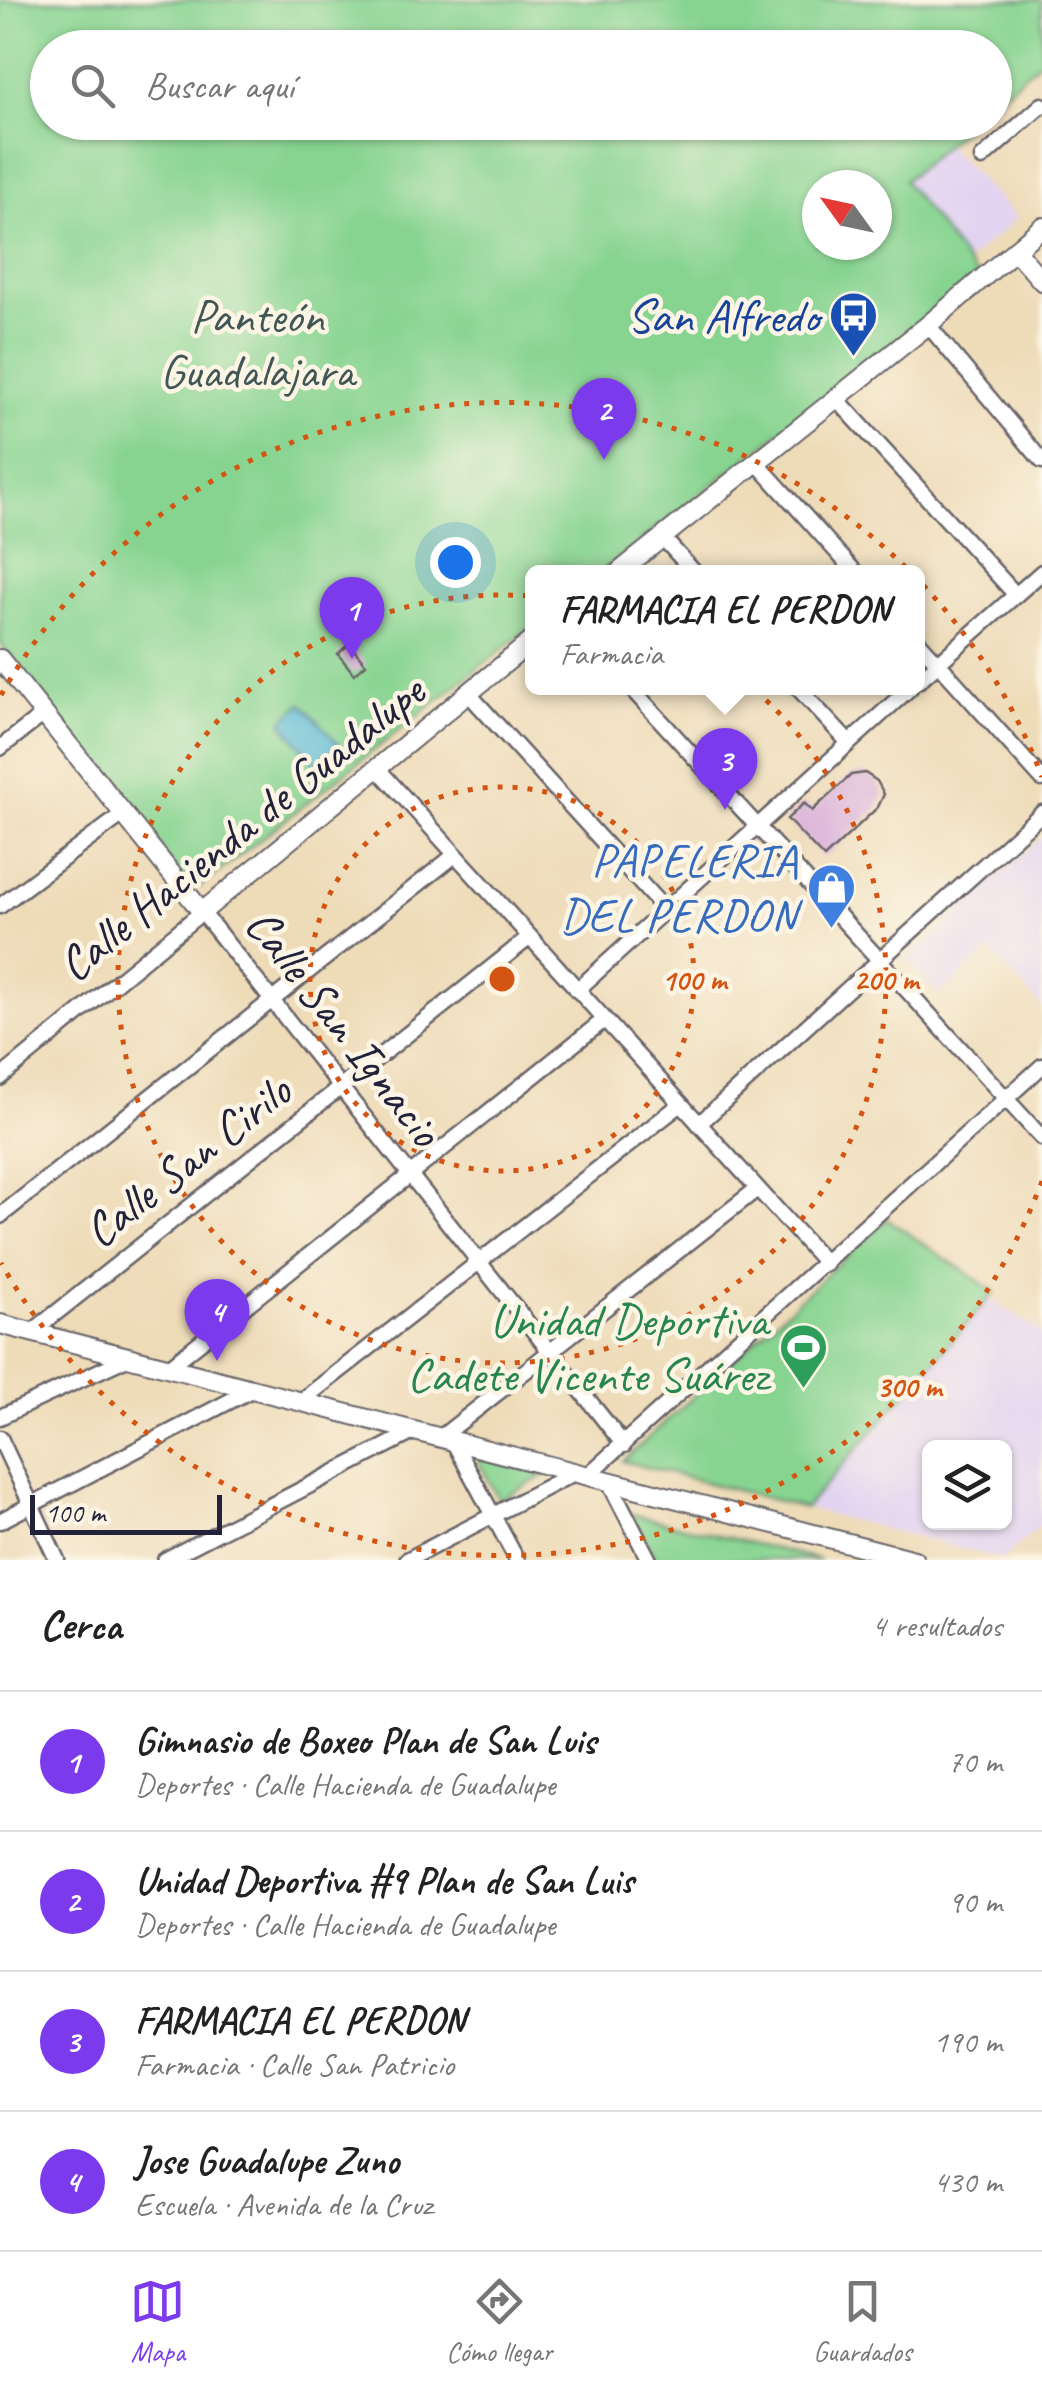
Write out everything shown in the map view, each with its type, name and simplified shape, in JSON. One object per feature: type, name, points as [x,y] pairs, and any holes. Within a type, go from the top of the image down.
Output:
[{"type":"street","points":[[1012,132],[1042,106]]},
{"type":"street","points":[[982,158],[1003,140]]},
{"type":"street","points":[[629,565],[928,325],[1042,227]]},
{"type":"street","points":[[1015,250],[1042,280]]},
{"type":"street","points":[[928,325],[1042,461]]},
{"type":"street","points":[[836,398],[1016,595]]},
{"type":"street","points":[[756,462],[849,565]]},
{"type":"street","points":[[663,538],[688,565]]},
{"type":"street","points":[[925,674],[1042,572]]},
{"type":"street","name":"Calle Hacienda de Guadalupe","points":[[0,1078],[525,647]]},
{"type":"street","points":[[925,650],[1042,779]]},
{"type":"street","name":"Calle San Ignacio","points":[[0,659],[624,1445]]},
{"type":"street","points":[[468,693],[665,910]]},
{"type":"street","points":[[636,695],[1042,1138]]},
{"type":"street","points":[[804,695],[848,743]]},
{"type":"street","points":[[577,990],[902,695]]},
{"type":"street","points":[[0,748],[44,714]]},
{"type":"street","points":[[379,770],[826,1264]]},
{"type":"street","points":[[699,1124],[1042,813]]},
{"type":"street","points":[[0,906],[124,814]]},
{"type":"street","points":[[0,1216],[456,855]]},
{"type":"street","name":"Calle San Cirilo","points":[[32,1332],[530,937]]},
{"type":"street","points":[[168,1367],[604,1020]]},
{"type":"street","points":[[408,1560],[580,1475],[624,1445],[1042,1066]]},
{"type":"street","points":[[301,1402],[681,1104]]},
{"type":"street","points":[[446,1440],[550,1352],[757,1189]]},
{"type":"street","points":[[0,1324],[914,1560]]},
{"type":"street","points":[[0,1416],[127,1358]]},
{"type":"street","points":[[0,1522],[254,1389]]},
{"type":"street","points":[[166,1560],[414,1431]]},
{"type":"street","points":[[0,1438],[57,1560]]},
{"type":"street","points":[[446,1440],[516,1560]]},
{"type":"street","points":[[609,1482],[649,1560]]},
{"type":"shaded area","points":[[945,144],[1017,218],[966,262],[903,181]]},
{"type":"shaded area","points":[[1042,837],[1042,1008],[990,950],[939,995],[907,959]]},
{"type":"shaded area","points":[[989,1299],[1042,1333],[1042,1524],[1002,1559],[805,1508]]},
{"type":"green space","name":"Panteón Guadalajara","points":[[0,0],[1042,0],[1042,59],[1012,86],[1012,30],[30,30],[30,140],[951,140],[904,181],[978,277],[610,565],[525,565],[525,631],[201,886],[177,871],[0,643]]},
{"type":"green space","name":"Unidad Deportiva Cadete Vicente Suárez","points":[[887,1219],[995,1292],[805,1508],[623,1461]]},
{"type":"green space","points":[[475,1455],[545,1475],[499,1500]]},
{"type":"green space","points":[[631,1514],[821,1560],[656,1560]]},
{"type":"water","points":[[302,703],[339,745],[315,764],[282,722]]},
{"type":"building","points":[[349,644],[366,664],[354,674],[338,654]]},
{"type":"building","points":[[865,773],[877,781],[884,794],[878,807],[824,858],[787,819],[804,803],[812,811],[851,775]]},
{"type":"place","name":"San Alfredo","points":[[854,358]]},
{"type":"place","name":"Unidad Deportiva #9 Plan de San Luis","points":[[604,460]]},
{"type":"place","name":"Gimnasio de Boxeo Plan de San Luis","points":[[352,659]]},
{"type":"place","name":"FARMACIA EL PERDON","points":[[725,810]]},
{"type":"place","name":"PAPELERIA DEL PERDON","points":[[832,930]]},
{"type":"place","name":"Jose Guadalupe Zuno","points":[[217,1361]]},
{"type":"place","name":"Unidad Deportiva Cadete Vicente Suárez","points":[[803,1390]]}]
